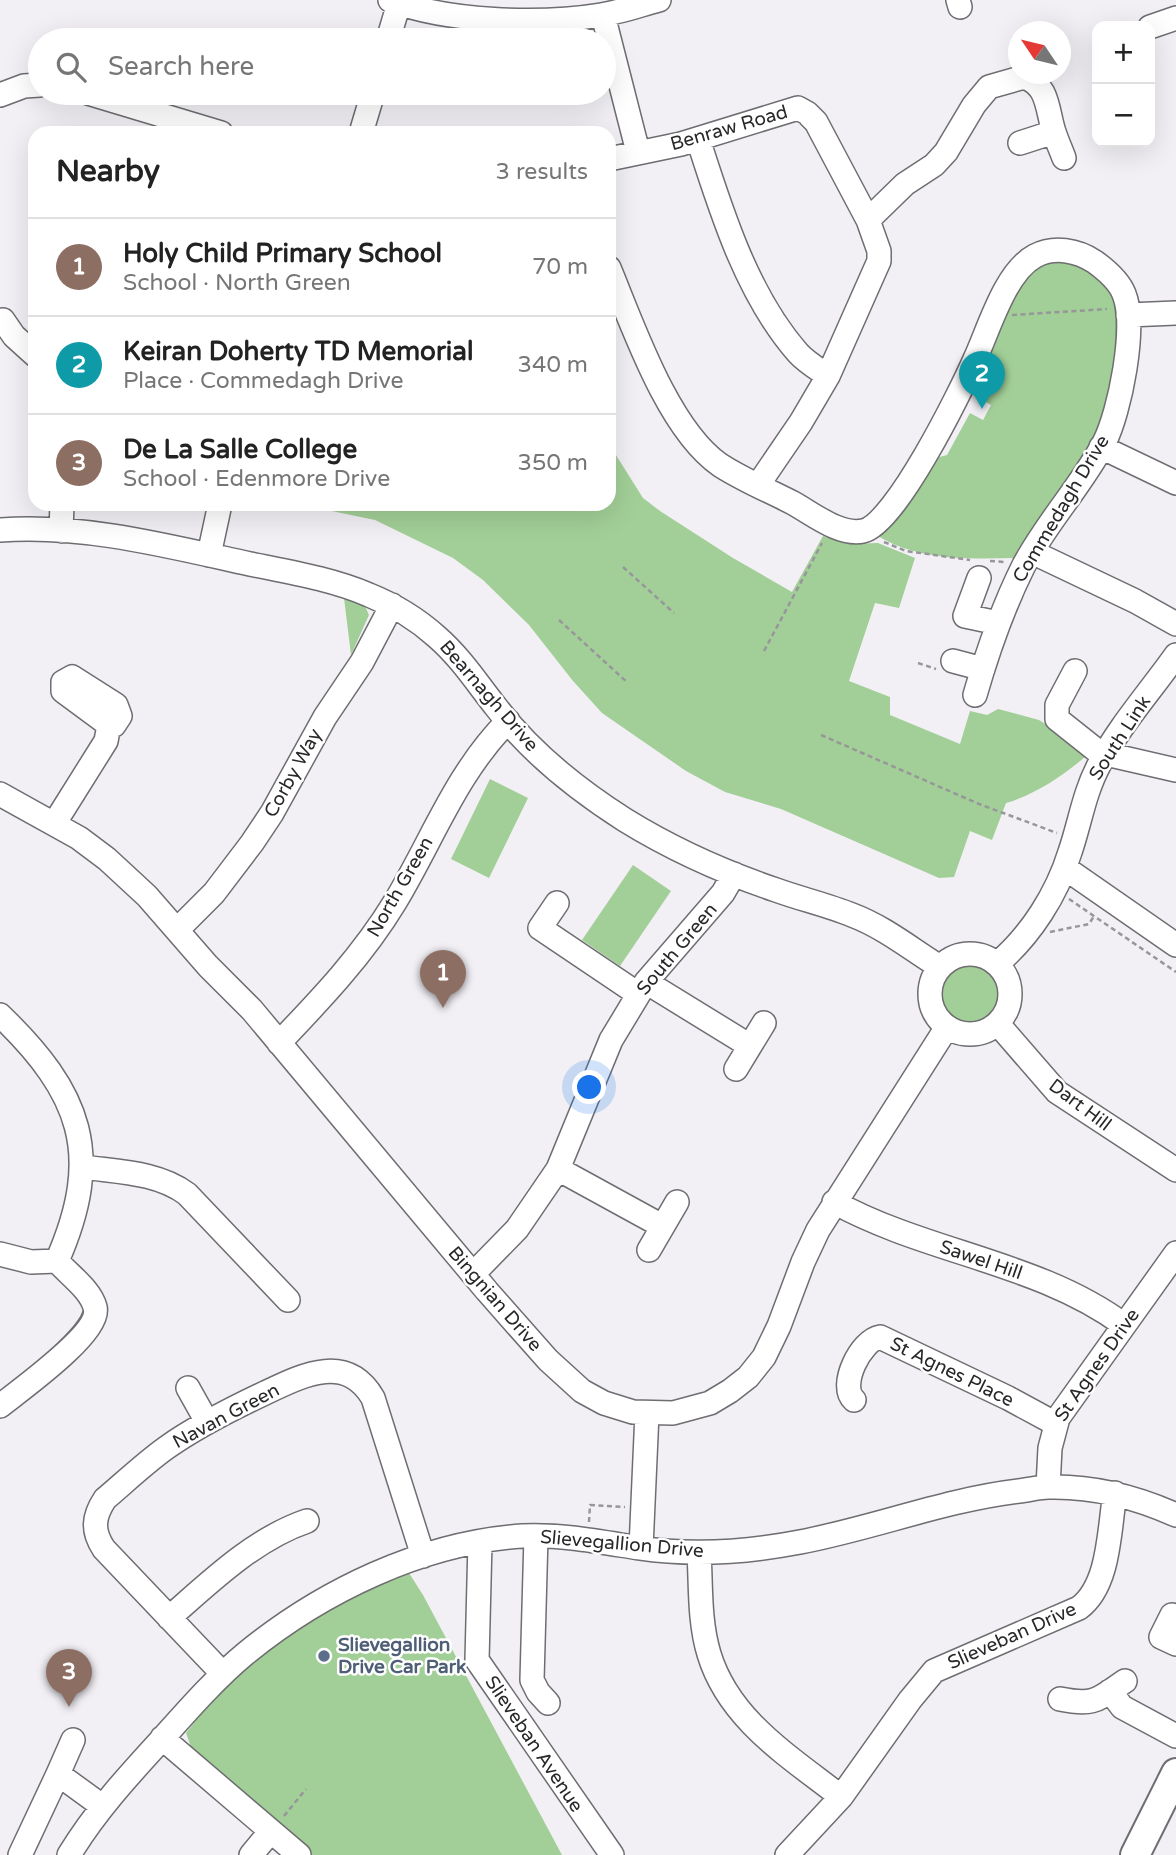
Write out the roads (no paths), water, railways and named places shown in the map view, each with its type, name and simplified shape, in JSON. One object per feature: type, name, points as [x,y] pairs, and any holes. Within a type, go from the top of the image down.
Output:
[{"type":"main road","points":[[1135,1855],[1175,1776]]},
{"type":"street","points":[[390,28],[395,2],[440,13],[484,19],[565,19],[603,15],[659,0]]},
{"type":"street","points":[[603,15],[606,28]]},
{"type":"street","points":[[1155,25],[1176,18]]},
{"type":"street","points":[[616,66],[638,152]]},
{"type":"street","points":[[758,485],[801,422],[828,376],[879,261],[879,251],[868,219],[905,184],[934,165],[946,152],[981,95],[998,83],[1024,76],[1039,85],[1044,93],[1064,158]]},
{"type":"street","points":[[0,95],[28,86]]},
{"type":"street","points":[[128,105],[198,126]]},
{"type":"street","points":[[363,126],[369,105]]},
{"type":"street","name":"Benraw Road","points":[[616,157],[698,139],[798,108],[816,122],[868,219]]},
{"type":"street","points":[[1020,143],[1054,132]]},
{"type":"street","points":[[698,139],[729,231],[762,299],[799,355],[828,376]]},
{"type":"street","points":[[616,285],[647,358],[682,423],[696,442],[715,461],[849,531],[868,530],[881,521],[912,476],[963,385],[1012,278],[1035,256],[1056,250],[1077,253],[1104,270],[1124,293],[1128,311],[1176,313]]},
{"type":"street","name":"Commedagh Drive","points":[[975,695],[998,623],[1029,557],[1101,447],[1111,426],[1130,329],[1128,311]]},
{"type":"street","points":[[3,320],[14,336],[28,349]]},
{"type":"street","points":[[1101,447],[1176,483]]},
{"type":"street","points":[[61,531],[62,511]]},
{"type":"street","points":[[209,555],[218,511]]},
{"type":"street","name":"Bearnagh Drive","points":[[0,530],[94,533],[209,555],[340,584],[392,605],[437,637],[461,661],[508,721],[570,781],[625,820],[665,844],[734,874],[855,916],[900,940],[940,967]]},
{"type":"street","points":[[1029,557],[1135,601],[1176,625]]},
{"type":"street","points":[[978,578],[965,616],[998,623]]},
{"type":"street","name":"Corby Way","points":[[178,929],[214,893],[272,813],[325,717],[362,662],[392,605]]},
{"type":"street","name":"South Link","points":[[998,964],[1041,913],[1065,867],[1084,798],[1101,752],[1176,655]]},
{"type":"street","points":[[953,660],[983,669]]},
{"type":"street","points":[[1075,671],[1057,705],[1057,719],[1101,752],[1176,770]]},
{"type":"street","name":"North Green","points":[[279,1043],[369,942],[395,901],[459,783],[485,746],[508,721]]},
{"type":"street","points":[[54,824],[106,741],[109,725]]},
{"type":"street","name":"Bingnian Drive","points":[[0,794],[79,838],[107,859],[147,896],[208,966],[252,1010],[473,1275],[566,1378],[604,1403],[619,1409],[673,1413],[703,1405],[730,1391],[748,1377],[764,1357],[779,1326],[803,1262],[834,1202],[950,1035]]},
{"type":"street","points":[[1065,867],[1176,944]]},
{"type":"street","name":"South Green","points":[[473,1275],[517,1229],[558,1169],[611,1040],[642,988],[723,893],[734,874]]},
{"type":"street","points":[[557,903],[540,928],[642,988],[750,1046]]},
{"type":"street","points":[[968,954],[979,954],[998,964],[1008,980],[1011,998],[1009,1008],[995,1031],[950,1035],[933,1010],[930,999],[930,987],[940,967],[958,956],[968,954]]},
{"type":"street","points":[[0,1015],[30,1045],[57,1083],[73,1115],[78,1134],[83,1167],[77,1210],[57,1261]]},
{"type":"street","points":[[736,1069],[764,1023]]},
{"type":"street","name":"Dart Hill","points":[[995,1031],[1072,1104],[1176,1170]]},
{"type":"street","points":[[83,1167],[159,1178],[174,1184],[187,1194],[288,1300]]},
{"type":"street","points":[[558,1169],[663,1226]]},
{"type":"street","points":[[649,1250],[677,1202]]},
{"type":"street","name":"Sawel Hill","points":[[834,1202],[882,1226],[1083,1297],[1124,1325]]},
{"type":"street","name":"St Agnes Drive","points":[[1048,1487],[1050,1448],[1056,1424],[1066,1405],[1176,1253]]},
{"type":"street","points":[[0,1254],[30,1262],[57,1261],[90,1296],[96,1314],[93,1323],[78,1341],[0,1406]]},
{"type":"street","name":"St Agnes Place","points":[[854,1400],[848,1392],[848,1382],[863,1349],[873,1338],[880,1337],[1056,1424]]},
{"type":"street","name":"Navan Green","points":[[223,1674],[104,1549],[97,1538],[95,1519],[105,1499],[165,1449],[207,1422],[310,1373],[338,1371],[356,1378],[373,1398],[423,1556]]},
{"type":"street","points":[[188,1388],[207,1422]]},
{"type":"street","points":[[641,1548],[648,1413]]},
{"type":"street","name":"Slievegallion Drive","points":[[69,1855],[102,1806],[162,1738],[223,1674],[268,1637],[302,1614],[365,1580],[446,1548],[536,1536],[597,1540],[641,1548],[699,1553],[754,1549],[801,1542],[961,1500],[1048,1487],[1115,1493],[1176,1515]]},
{"type":"street","name":"Slieveban Drive","points":[[786,1855],[841,1797],[934,1671],[1079,1608],[1088,1601],[1102,1571],[1115,1493]]},
{"type":"street","points":[[169,1618],[219,1574],[249,1552],[307,1521]]},
{"type":"street","points":[[536,1536],[532,1680],[548,1703]]},
{"type":"street","name":"Slieveban Avenue","points":[[480,1542],[477,1660],[612,1855]]},
{"type":"street","points":[[699,1553],[705,1637],[719,1679],[732,1704],[753,1726],[841,1797]]},
{"type":"street","points":[[1172,1615],[1161,1637],[1176,1644]]},
{"type":"street","points":[[1060,1699],[1079,1703],[1094,1702],[1117,1686],[1122,1707],[1176,1736]]},
{"type":"street","points":[[162,1738],[277,1825],[299,1855]]},
{"type":"street","points":[[20,1855],[73,1740]]},
{"type":"street","points":[[58,1774],[102,1806]]},
{"type":"street","points":[[251,1855],[277,1825]]},
{"type":"place","name":"Keiran Doherty TD Memorial","points":[[982,409]]},
{"type":"place","name":"Holy Child Primary School","points":[[443,1008]]},
{"type":"place","name":"Slievegallion Drive Car Park","points":[[324,1656]]},
{"type":"place","name":"De La Salle College","points":[[69,1707]]}]
